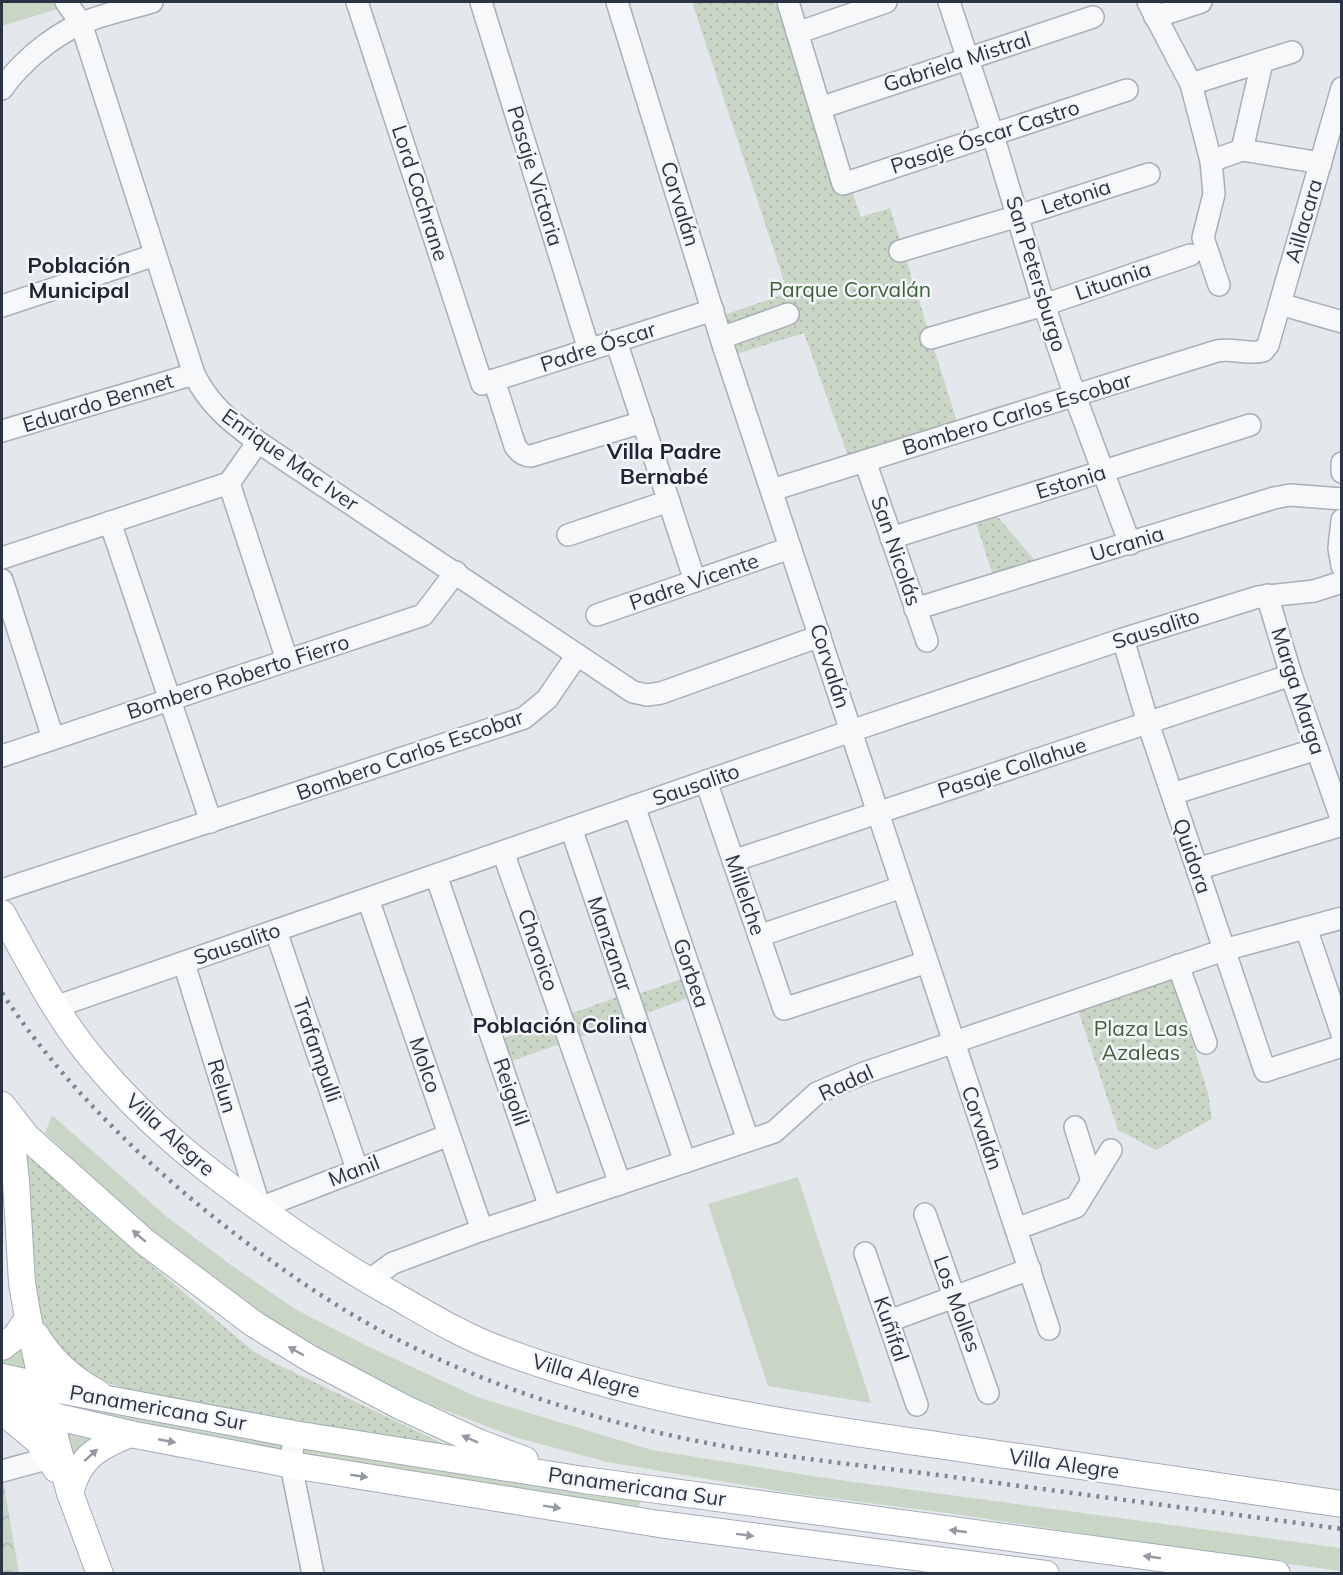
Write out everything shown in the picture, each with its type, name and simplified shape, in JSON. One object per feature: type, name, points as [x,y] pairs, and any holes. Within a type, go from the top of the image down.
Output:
[{"type":"main road","name":"Villa Alegre","points":[[2,913],[55,1007],[95,1063],[162,1133],[209,1173],[321,1252],[464,1335],[500,1350],[590,1380],[672,1400],[814,1427],[1341,1504]]},
{"type":"main road","points":[[2,1107],[11,1134],[22,1283],[28,1318],[49,1415],[70,1493],[100,1574]]},
{"type":"main road","points":[[2,1107],[27,1137],[145,1242],[196,1282],[281,1342],[441,1426],[514,1456],[584,1480]]},
{"type":"main road","points":[[2,1153],[16,1181]]},
{"type":"main road","points":[[2,1347],[16,1335],[28,1318]]},
{"type":"main road","points":[[28,1318],[42,1346],[63,1369],[85,1386],[110,1399]]},
{"type":"main road","name":"Panamericana Sur","points":[[2,1377],[43,1387],[294,1434],[584,1480],[1277,1574]]},
{"type":"main road","name":"Panamericana Sur","points":[[2,1400],[49,1415],[130,1434],[291,1465],[659,1524],[1046,1574]]},
{"type":"main road","points":[[2,1411],[38,1441],[70,1493]]},
{"type":"main road","points":[[70,1493],[79,1469],[90,1455],[106,1444],[130,1434]]},
{"type":"main road","points":[[659,1524],[664,1492]]},
{"type":"street","name":"Enrique Mac Iver","points":[[66,2],[81,24],[194,374],[215,408],[258,442],[577,655]]},
{"type":"street","points":[[2,89],[15,72],[39,51],[81,24],[152,2]]},
{"type":"street","name":"Lord Cochrane","points":[[357,2],[488,382],[519,452],[525,456],[531,456],[643,422]]},
{"type":"street","name":"Pasaje Victoria","points":[[481,2],[589,350]]},
{"type":"street","name":"Corvalán","points":[[617,2],[721,338],[1049,1329]]},
{"type":"street","points":[[788,2],[820,108]]},
{"type":"street","name":"San Petersburgo","points":[[949,2],[993,135],[1044,304],[1075,396],[1130,544]]},
{"type":"street","points":[[1201,2],[1151,9],[1191,84],[1211,161],[1214,194],[1203,238],[1219,285]]},
{"type":"street","points":[[797,33],[873,4]]},
{"type":"street","name":"Gabriela Mistral","points":[[820,108],[1093,17]]},
{"type":"street","points":[[1191,84],[1292,52]]},
{"type":"street","points":[[1242,150],[1262,62]]},
{"type":"street","name":"Aillacara","points":[[1263,351],[1268,345],[1341,88]]},
{"type":"street","name":"Pasaje Óscar Castro","points":[[820,108],[843,184],[1126,90]]},
{"type":"street","points":[[1211,161],[1242,150],[1321,163]]},
{"type":"street","name":"Letonia","points":[[900,251],[1149,174]]},
{"type":"street","points":[[2,306],[155,255]]},
{"type":"street","name":"Lituania","points":[[931,338],[1044,304],[1190,255]]},
{"type":"street","points":[[1280,304],[1341,322]]},
{"type":"street","name":"Padre Óscar","points":[[488,382],[713,310]]},
{"type":"street","points":[[721,338],[788,314]]},
{"type":"street","points":[[616,341],[695,581]]},
{"type":"street","name":"Bombero Carlos Escobar","points":[[772,490],[1217,351],[1227,349],[1263,351]]},
{"type":"street","name":"Eduardo Bennet","points":[[2,431],[194,374]]},
{"type":"street","name":"Estonia","points":[[891,538],[1250,425]]},
{"type":"street","points":[[2,558],[229,483],[258,442]]},
{"type":"street","name":"San Nicolás","points":[[865,461],[927,641]]},
{"type":"street","points":[[1341,463],[1341,472]]},
{"type":"street","points":[[229,483],[287,660]]},
{"type":"street","name":"Ucrania","points":[[915,609],[1274,498],[1290,495],[1341,499]]},
{"type":"street","points":[[568,535],[669,501]]},
{"type":"street","points":[[1341,520],[1339,548],[1341,566]]},
{"type":"street","points":[[110,522],[211,822]]},
{"type":"street","name":"Padre Vicente","points":[[597,615],[790,548]]},
{"type":"street","name":"Bombero Roberto Fierro","points":[[2,756],[423,615],[456,573]]},
{"type":"street","points":[[2,580],[53,738]]},
{"type":"street","name":"Sausalito","points":[[55,1007],[1123,639],[1268,595],[1314,591],[1341,582]]},
{"type":"street","name":"Marga Marga","points":[[1268,595],[1291,675],[1341,823]]},
{"type":"street","points":[[577,655],[633,692],[654,695],[820,636]]},
{"type":"street","name":"Quidora","points":[[1123,639],[1148,723],[1265,1071],[1341,1046]]},
{"type":"street","name":"Bombero Carlos Escobar","points":[[2,890],[524,718],[547,699],[577,655]]},
{"type":"street","name":"Pasaje Collahue","points":[[733,861],[1291,675]]},
{"type":"street","points":[[1172,794],[1317,749]]},
{"type":"street","name":"Millelche","points":[[706,782],[784,1009],[927,962]]},
{"type":"street","name":"Gorbea","points":[[634,806],[748,1140]]},
{"type":"street","points":[[1197,869],[1341,823]]},
{"type":"street","name":"Manzanar","points":[[571,828],[685,1162]]},
{"type":"street","name":"Choroico","points":[[503,852],[620,1184]]},
{"type":"street","name":"Reigolil","points":[[436,875],[550,1207]]},
{"type":"street","points":[[759,936],[902,887]]},
{"type":"street","name":"Molco","points":[[368,899],[482,1230]]},
{"type":"street","name":"Radal","points":[[368,1281],[393,1263],[482,1230],[774,1132],[817,1094],[830,1086],[864,1073],[1224,950],[1341,918]]},
{"type":"street","points":[[1306,928],[1341,1034]]},
{"type":"street","name":"Trafampulli","points":[[276,931],[357,1169]]},
{"type":"street","name":"Relun","points":[[184,963],[260,1208]]},
{"type":"street","points":[[1178,965],[1206,1042]]},
{"type":"street","points":[[1075,1127],[1092,1181]]},
{"type":"street","name":"Manil","points":[[260,1208],[449,1135]]},
{"type":"street","points":[[1016,1229],[1076,1207],[1111,1150]]},
{"type":"street","name":"Los Molles","points":[[925,1214],[988,1393]]},
{"type":"street","name":"Kuñifal","points":[[865,1253],[917,1405]]},
{"type":"street","points":[[889,1321],[1029,1269]]},
{"type":"street","points":[[294,1434],[291,1465],[313,1574]]},
{"type":"street","points":[[2,1471],[50,1458]]},
{"type":"green space","points":[[2,2],[59,2],[60,8],[2,26]]},
{"type":"green space","name":"Parque Corvalán","points":[[692,2],[775,2],[839,192],[851,189],[861,217],[890,208],[957,422],[849,459],[804,333],[736,354],[724,315],[788,293]]},
{"type":"green space","points":[[992,510],[1038,564],[994,579],[974,516]]},
{"type":"green space","points":[[687,977],[694,996],[509,1062],[501,1039],[617,997],[619,1001]]},
{"type":"green space","name":"Plaza Las Azaleas","points":[[1173,978],[1208,1093],[1212,1119],[1156,1150],[1118,1130],[1078,1010]]},
{"type":"green space","points":[[52,1115],[167,1217],[295,1309],[365,1345],[477,1397],[652,1450],[832,1479],[1341,1548],[1341,1571],[955,1514],[784,1492],[607,1462],[515,1437],[418,1400],[281,1328],[205,1273],[133,1215],[45,1133]]},
{"type":"green space","points":[[23,1146],[141,1256],[253,1351],[448,1446],[253,1415],[133,1391],[94,1378],[50,1341],[37,1315]]},
{"type":"green space","points":[[798,1177],[871,1403],[768,1386],[708,1204]]},
{"type":"green space","points":[[21,1339],[26,1371],[2,1366],[2,1359]]},
{"type":"green space","points":[[63,1400],[642,1497],[638,1509],[268,1450],[79,1416]]},
{"type":"green space","points":[[59,1425],[100,1440],[72,1467]]},
{"type":"green space","points":[[3,1479],[19,1573],[2,1574]]},
{"type":"railway","points":[[2,993],[44,1051],[91,1105],[195,1202],[264,1255],[335,1304],[418,1350],[462,1369],[508,1387],[600,1417],[646,1430],[724,1446],[1342,1529]]},
{"type":"district","name":"Población Municipal","points":[[79,278]]},
{"type":"district","name":"Villa Padre Bernabé","points":[[664,464]]},
{"type":"district","name":"Población Colina","points":[[560,1025]]}]
